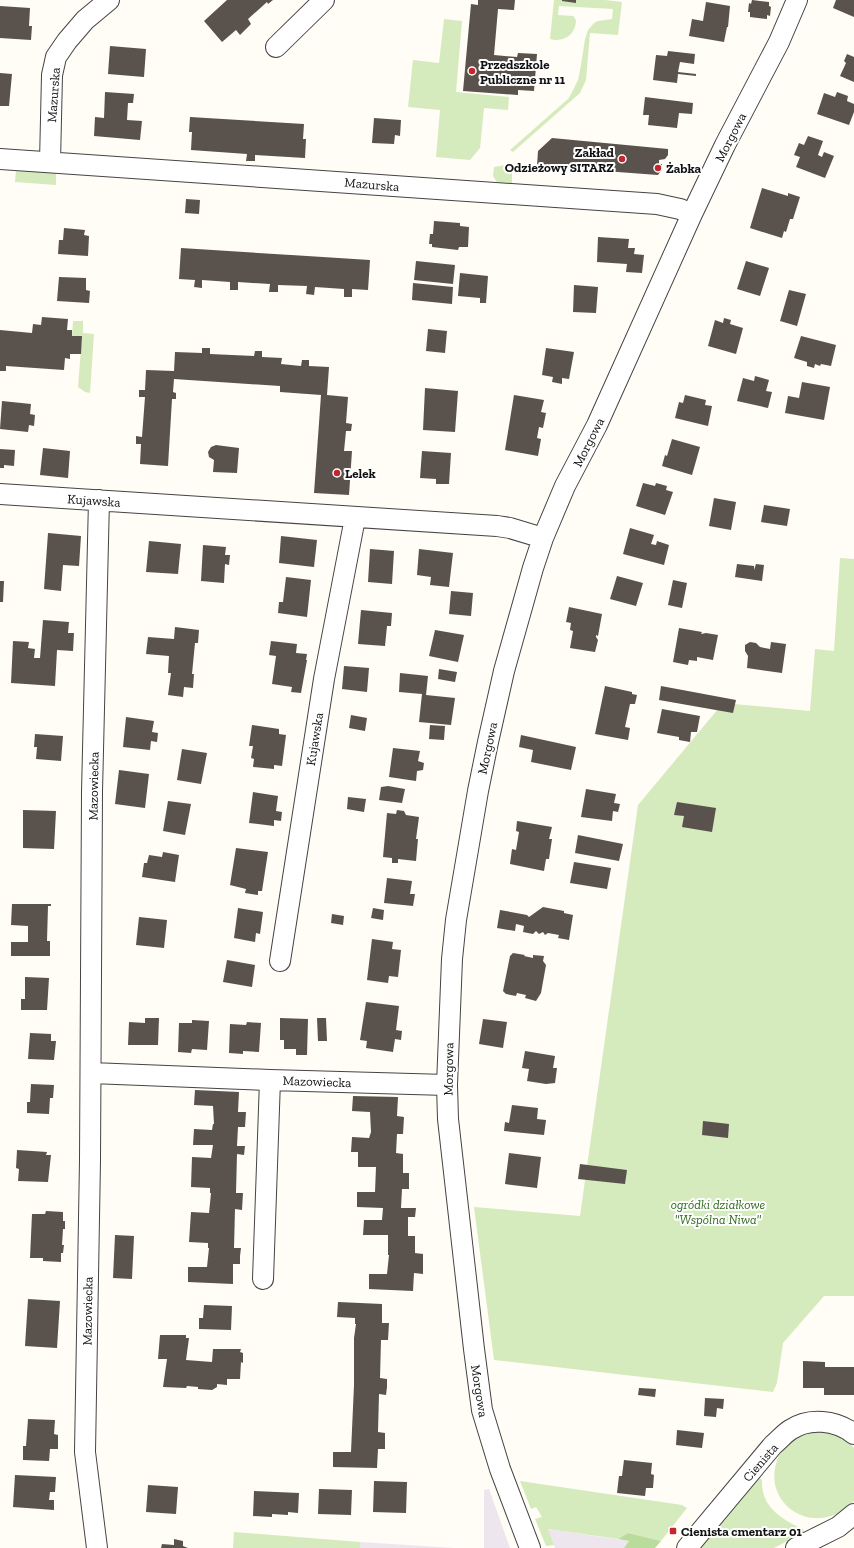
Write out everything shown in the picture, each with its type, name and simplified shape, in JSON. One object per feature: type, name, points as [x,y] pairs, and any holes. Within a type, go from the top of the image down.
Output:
[{"type":"street","name":"Mazurska","points":[[50,162],[52,75],[56,57],[67,41],[85,20],[108,0]]},
{"type":"street","points":[[276,47],[324,0]]},
{"type":"street","name":"Morgowa","points":[[530,1548],[500,1469],[482,1410],[451,1156],[448,1119],[447,1085],[452,959],[456,920],[478,791],[504,672],[522,604],[543,538],[565,486],[621,375],[692,214],[725,145],[779,42],[797,0]]},
{"type":"street","name":"Mazurska","points":[[0,159],[657,204],[680,209],[692,214]]},
{"type":"street","name":"Kujawska","points":[[0,494],[355,518],[385,518],[510,528],[543,538]]},
{"type":"street","name":"Mazowiecka","points":[[97,1548],[85,1452],[91,1073],[92,792],[99,500]]},
{"type":"street","name":"Kujawska","points":[[280,961],[324,679],[355,518]]},
{"type":"street","name":"Mazowiecka","points":[[91,1073],[447,1085]]},
{"type":"street","points":[[263,1279],[270,1080]]},
{"type":"street","name":"Cienista","points":[[687,1548],[773,1445],[789,1430],[810,1422],[820,1422],[839,1425],[854,1434]]},
{"type":"street","points":[[796,1548],[838,1527],[854,1514]]},
{"type":"shaded area","points":[[489,1489],[510,1548],[484,1548],[484,1490]]},
{"type":"shaded area","points":[[548,1529],[629,1541],[624,1548],[555,1548]]},
{"type":"shaded area","points":[[360,1542],[455,1548],[360,1548]]},
{"type":"green space","points":[[554,0],[605,0],[622,2],[618,35],[590,33],[586,80],[580,93],[513,152],[510,150],[569,98],[578,80],[588,30],[598,21],[612,19],[613,9],[559,6],[558,15],[573,16],[576,20],[574,29],[568,36],[560,40],[550,39]]},
{"type":"green space","points":[[444,19],[462,21],[456,92],[509,97],[508,110],[484,108],[480,148],[470,160],[436,157],[440,110],[408,107],[413,60],[439,63]]},
{"type":"green space","points":[[512,164],[512,186],[498,184],[493,176],[494,167]]},
{"type":"green space","points":[[16,170],[56,172],[56,185],[15,182]]},
{"type":"green space","points":[[73,321],[83,321],[83,333],[94,334],[90,393],[85,392],[78,387],[82,336],[72,336]]},
{"type":"green space","name":"ogródki działkowe \"Wspólna Niwa\"","points":[[840,558],[854,559],[854,1296],[824,1296],[783,1343],[777,1383],[773,1392],[494,1360],[474,1207],[580,1216],[638,805],[723,703],[810,711],[815,649],[834,651]]},
{"type":"green space","points":[[810,1431],[829,1432],[840,1436],[854,1448],[854,1501],[839,1513],[824,1518],[809,1517],[795,1512],[784,1503],[777,1490],[774,1475],[778,1458],[786,1445],[790,1441]]},
{"type":"green space","points":[[759,1477],[762,1480],[765,1498],[769,1505],[781,1517],[804,1530],[803,1533],[774,1548],[698,1548]]},
{"type":"green space","points":[[520,1481],[682,1505],[687,1508],[661,1541],[628,1533],[618,1539],[548,1529],[554,1545],[546,1546],[535,1519],[542,1517],[536,1507],[531,1509]]},
{"type":"green space","points":[[234,1532],[360,1542],[360,1548],[233,1548]]},
{"type":"green space","points":[[628,1533],[661,1541],[655,1548],[624,1548],[629,1541],[618,1539]]},
{"type":"building","points":[[227,0],[273,0],[268,4],[267,2],[248,19],[251,24],[240,35],[236,30],[222,42],[204,21]]},
{"type":"building","points":[[478,0],[515,0],[514,10],[498,9],[494,55],[517,57],[518,53],[537,54],[534,91],[518,90],[518,95],[463,91],[471,4],[478,5]]},
{"type":"building","points":[[576,0],[576,3],[562,1]]},
{"type":"building","points":[[752,0],[769,2],[769,6],[771,7],[770,16],[767,15],[767,19],[750,17],[750,12],[748,12],[749,3],[751,4]]},
{"type":"building","points":[[836,0],[854,0],[854,17],[833,8]]},
{"type":"building","points":[[706,2],[730,6],[728,27],[724,42],[689,36],[692,19],[703,21]]},
{"type":"building","points":[[0,6],[30,8],[29,26],[32,26],[31,40],[0,38]]},
{"type":"building","points":[[110,46],[146,49],[144,77],[108,74]]},
{"type":"building","points":[[668,51],[695,54],[694,64],[680,62],[678,72],[696,74],[696,76],[678,74],[677,83],[653,80],[656,55],[667,56]]},
{"type":"building","points":[[847,54],[854,57],[854,82],[840,76],[846,63],[844,61]]},
{"type":"building","points":[[0,73],[12,74],[9,106],[0,106]]},
{"type":"building","points":[[105,92],[134,94],[133,103],[128,103],[127,120],[142,121],[140,140],[94,136],[95,117],[104,118]]},
{"type":"building","points":[[837,92],[848,96],[847,101],[854,104],[854,112],[849,125],[817,114],[824,93],[835,97]]},
{"type":"building","points":[[645,97],[693,103],[692,114],[679,113],[677,128],[648,125],[649,115],[643,115]]},
{"type":"building","points":[[190,117],[304,124],[303,139],[306,139],[305,158],[255,155],[255,161],[246,161],[247,154],[191,150],[192,132],[189,132]]},
{"type":"building","points":[[374,118],[401,120],[400,136],[395,135],[394,144],[372,143]]},
{"type":"building","points":[[808,136],[823,141],[818,155],[822,157],[824,152],[834,156],[825,178],[796,167],[800,157],[794,155],[799,143],[804,145]]},
{"type":"building","points":[[552,138],[668,149],[668,155],[665,159],[659,160],[659,164],[662,164],[662,169],[658,175],[537,166],[538,151]]},
{"type":"building","points":[[762,188],[788,196],[788,193],[800,197],[793,219],[790,219],[786,232],[784,231],[782,238],[750,228]]},
{"type":"building","points":[[186,199],[200,200],[199,214],[185,213]]},
{"type":"building","points":[[434,221],[460,223],[460,226],[469,227],[468,247],[459,247],[458,250],[432,247],[432,244],[429,244],[430,234],[433,234]]},
{"type":"building","points":[[64,228],[85,230],[84,235],[89,236],[88,256],[58,254],[59,240],[63,240]]},
{"type":"building","points":[[598,237],[629,239],[628,248],[635,248],[634,254],[644,255],[642,273],[626,272],[627,264],[597,262]]},
{"type":"building","points":[[181,248],[370,260],[368,290],[352,289],[352,297],[344,297],[344,289],[315,287],[314,295],[306,294],[307,286],[278,285],[278,292],[269,292],[270,284],[238,282],[238,290],[230,290],[230,282],[202,280],[202,288],[194,287],[195,280],[179,279]]},
{"type":"building","points":[[416,261],[455,265],[453,284],[414,280]]},
{"type":"building","points":[[746,261],[769,268],[760,296],[737,289]]},
{"type":"building","points":[[460,273],[488,276],[486,303],[480,303],[480,298],[458,296]]},
{"type":"building","points":[[59,277],[86,278],[86,290],[90,291],[89,303],[57,301]]},
{"type":"building","points":[[413,283],[453,287],[452,304],[412,300]]},
{"type":"building","points":[[574,285],[598,287],[596,313],[573,312]]},
{"type":"building","points":[[789,290],[806,294],[797,326],[780,321]]},
{"type":"building","points":[[42,317],[68,319],[67,330],[72,330],[72,336],[82,336],[81,354],[70,354],[70,359],[65,358],[64,370],[6,366],[6,371],[0,371],[0,330],[32,333],[33,324],[41,325]]},
{"type":"building","points":[[724,318],[731,320],[730,324],[743,328],[736,354],[708,346],[715,320],[723,323]]},
{"type":"building","points":[[428,329],[447,331],[445,353],[426,351]]},
{"type":"building","points":[[801,336],[836,345],[831,366],[821,364],[820,366],[815,364],[814,368],[807,366],[807,362],[794,358]]},
{"type":"building","points":[[202,348],[210,348],[210,354],[254,356],[255,351],[262,351],[262,357],[282,358],[281,364],[301,366],[302,360],[309,360],[309,366],[329,367],[327,395],[348,397],[346,423],[352,424],[351,431],[346,431],[344,451],[352,451],[349,495],[314,493],[321,395],[280,392],[280,386],[174,379],[173,392],[176,393],[176,399],[172,399],[168,466],[140,464],[141,444],[136,444],[136,436],[142,437],[145,397],[139,397],[139,390],[145,390],[146,370],[174,371],[175,352],[202,353]]},
{"type":"building","points":[[546,348],[574,352],[569,379],[562,378],[562,384],[552,382],[553,377],[542,375]]},
{"type":"building","points":[[755,376],[769,380],[766,391],[772,392],[768,408],[737,401],[743,378],[754,381]]},
{"type":"building","points":[[802,382],[830,387],[824,420],[785,413],[788,396],[799,398]]},
{"type":"building","points":[[425,388],[458,391],[455,432],[423,430]]},
{"type":"building","points":[[514,395],[544,400],[541,412],[546,413],[543,428],[539,427],[537,438],[541,439],[538,456],[505,450]]},
{"type":"building","points":[[685,395],[706,400],[705,405],[712,406],[708,426],[675,418],[679,402],[683,403]]},
{"type":"building","points":[[2,401],[31,404],[30,414],[35,415],[34,426],[29,425],[28,432],[0,429]]},
{"type":"building","points":[[672,439],[700,447],[692,475],[662,466],[665,455],[667,456]]},
{"type":"building","points":[[216,445],[239,448],[237,473],[213,472],[214,460],[209,457],[208,452],[211,447]]},
{"type":"building","points":[[43,448],[70,451],[68,478],[40,475]]},
{"type":"building","points":[[0,449],[15,450],[14,466],[4,465],[4,468],[0,468]]},
{"type":"building","points":[[422,451],[451,453],[449,484],[436,484],[436,479],[420,478]]},
{"type":"building","points":[[643,483],[655,486],[656,483],[667,486],[666,490],[673,492],[665,515],[636,506]]},
{"type":"building","points":[[714,498],[736,502],[731,530],[709,526]]},
{"type":"building","points":[[764,505],[790,509],[787,526],[761,522]]},
{"type":"building","points":[[630,528],[654,535],[651,544],[656,545],[657,541],[669,545],[664,565],[623,554]]},
{"type":"building","points":[[48,533],[81,536],[79,566],[63,565],[61,591],[44,589]]},
{"type":"building","points":[[281,536],[317,540],[314,567],[279,563]]},
{"type":"building","points":[[149,541],[181,544],[178,574],[146,572]]},
{"type":"building","points":[[203,545],[226,547],[225,555],[230,555],[229,565],[225,564],[224,583],[201,581]]},
{"type":"building","points":[[370,549],[394,551],[392,584],[368,582]]},
{"type":"building","points":[[419,549],[453,553],[449,587],[430,585],[431,577],[417,575]]},
{"type":"building","points":[[737,564],[754,566],[754,570],[756,564],[764,565],[762,581],[735,577]]},
{"type":"building","points":[[617,576],[643,583],[636,606],[610,599]]},
{"type":"building","points":[[286,577],[311,580],[307,617],[278,613],[279,602],[283,602]]},
{"type":"building","points":[[673,580],[687,583],[682,608],[668,605]]},
{"type":"building","points":[[0,581],[4,581],[3,602],[0,602]]},
{"type":"building","points":[[451,591],[473,593],[471,616],[449,614]]},
{"type":"building","points":[[569,607],[602,614],[598,636],[596,635],[598,640],[595,652],[570,648],[573,631],[570,630],[571,623],[566,622]]},
{"type":"building","points":[[361,610],[392,613],[391,626],[387,626],[385,646],[358,644]]},
{"type":"building","points":[[43,620],[69,622],[68,633],[74,633],[73,651],[57,650],[55,686],[11,683],[13,641],[29,642],[28,648],[35,649],[34,658],[40,658]]},
{"type":"building","points":[[175,627],[199,630],[198,643],[195,643],[192,674],[194,674],[193,688],[184,687],[183,697],[168,695],[171,673],[168,673],[169,656],[146,654],[148,637],[174,639]]},
{"type":"building","points":[[679,628],[702,632],[701,634],[706,633],[718,635],[713,660],[697,657],[697,661],[689,660],[688,665],[673,662]]},
{"type":"building","points":[[435,630],[464,635],[458,662],[429,656]]},
{"type":"building","points":[[271,641],[297,644],[296,653],[307,654],[301,693],[291,692],[292,687],[272,684],[276,656],[269,655]]},
{"type":"building","points":[[750,642],[756,643],[760,647],[770,649],[771,642],[786,644],[782,673],[747,668],[748,656],[745,651],[745,645]]},
{"type":"building","points":[[344,666],[369,668],[367,692],[342,689]]},
{"type":"building","points":[[439,669],[457,672],[455,682],[438,679]]},
{"type":"building","points":[[400,673],[428,676],[426,695],[455,698],[451,725],[419,722],[422,694],[399,692]]},
{"type":"building","points":[[605,686],[632,692],[632,694],[637,695],[635,704],[630,704],[625,727],[630,728],[628,740],[595,734]]},
{"type":"building","points":[[661,686],[736,700],[733,713],[659,700]]},
{"type":"building","points":[[662,709],[700,716],[697,732],[691,732],[690,742],[679,740],[679,737],[657,733]]},
{"type":"building","points":[[351,715],[367,718],[365,731],[349,728]]},
{"type":"building","points":[[126,717],[154,721],[152,732],[158,733],[157,742],[151,741],[150,750],[123,747]]},
{"type":"building","points":[[252,725],[279,729],[279,734],[286,735],[282,766],[274,765],[274,769],[253,767],[254,759],[251,758],[253,746],[249,746]]},
{"type":"building","points":[[430,725],[445,726],[444,740],[429,739]]},
{"type":"building","points":[[35,734],[63,736],[61,761],[36,759],[37,747],[34,747]]},
{"type":"building","points":[[521,735],[576,747],[571,770],[531,762],[533,750],[519,747]]},
{"type":"building","points":[[393,748],[420,751],[418,761],[424,763],[423,770],[417,771],[416,781],[389,777]]},
{"type":"building","points":[[182,749],[207,753],[201,784],[177,780]]},
{"type":"building","points":[[119,770],[149,774],[145,808],[115,804]]},
{"type":"building","points":[[388,786],[405,789],[402,803],[379,800],[381,787]]},
{"type":"building","points":[[586,789],[616,794],[614,803],[620,804],[618,812],[613,811],[612,821],[581,817]]},
{"type":"building","points":[[253,792],[278,796],[276,811],[282,812],[281,821],[274,820],[274,826],[249,823]]},
{"type":"building","points":[[348,797],[366,799],[364,812],[347,809]]},
{"type":"building","points":[[168,801],[191,804],[185,835],[163,831]]},
{"type":"building","points":[[677,802],[716,808],[712,832],[682,827],[684,816],[674,815]]},
{"type":"building","points":[[23,810],[56,811],[54,849],[23,848]]},
{"type":"building","points":[[397,810],[404,811],[406,815],[419,817],[416,839],[418,839],[416,861],[398,859],[398,863],[392,863],[392,858],[383,857],[387,813],[396,814]]},
{"type":"building","points":[[517,821],[552,827],[549,839],[552,839],[549,859],[546,859],[544,871],[510,864],[512,849],[516,850],[519,832],[516,831]]},
{"type":"building","points":[[578,835],[623,844],[619,861],[575,853]]},
{"type":"building","points":[[236,848],[268,852],[262,891],[258,891],[258,895],[245,893],[246,889],[230,885]]},
{"type":"building","points":[[163,852],[179,855],[175,882],[142,877],[144,863],[147,863],[149,855],[162,857]]},
{"type":"building","points":[[574,862],[611,868],[607,889],[570,883]]},
{"type":"building","points":[[387,878],[412,881],[410,894],[415,894],[413,906],[384,903]]},
{"type":"building","points":[[12,904],[51,904],[51,906],[48,906],[47,941],[50,941],[50,956],[11,956],[11,942],[28,942],[28,926],[11,925]]},
{"type":"building","points":[[543,907],[564,911],[564,913],[573,915],[569,940],[558,938],[559,935],[548,933],[545,935],[543,932],[539,934],[536,931],[533,934],[523,932],[524,926],[516,924],[515,931],[497,928],[500,910],[527,915],[529,917]]},
{"type":"building","points":[[238,908],[263,912],[260,934],[256,933],[255,942],[234,938]]},
{"type":"building","points":[[373,908],[384,910],[383,920],[371,918]]},
{"type":"building","points":[[332,914],[344,916],[343,925],[331,923]]},
{"type":"building","points":[[139,917],[167,920],[164,948],[136,945]]},
{"type":"building","points":[[372,939],[393,942],[392,949],[401,950],[398,977],[389,976],[388,983],[367,980]]},
{"type":"building","points":[[513,953],[533,958],[533,955],[544,956],[543,961],[546,965],[541,993],[536,1001],[525,998],[526,995],[517,993],[516,996],[506,994],[503,991],[510,956]]},
{"type":"building","points":[[227,960],[255,965],[252,987],[223,982]]},
{"type":"building","points":[[25,977],[49,978],[47,1010],[21,1010],[21,999],[25,999]]},
{"type":"building","points":[[366,1002],[399,1006],[396,1030],[402,1031],[401,1040],[395,1039],[393,1052],[366,1048],[367,1041],[360,1040]]},
{"type":"building","points":[[145,1018],[159,1018],[158,1045],[128,1045],[129,1022],[145,1023]]},
{"type":"building","points":[[280,1018],[308,1019],[307,1055],[296,1055],[296,1049],[284,1049],[284,1040],[280,1040]]},
{"type":"building","points":[[317,1018],[326,1018],[327,1041],[318,1041]]},
{"type":"building","points":[[483,1019],[507,1022],[503,1048],[479,1044]]},
{"type":"building","points":[[192,1020],[209,1021],[207,1050],[192,1049],[191,1053],[178,1052],[179,1023],[192,1023]]},
{"type":"building","points":[[247,1022],[261,1023],[259,1052],[243,1051],[243,1054],[229,1053],[230,1024],[246,1025]]},
{"type":"building","points":[[30,1033],[51,1034],[51,1041],[56,1041],[54,1060],[28,1059]]},
{"type":"building","points":[[525,1051],[555,1056],[553,1068],[557,1068],[555,1083],[546,1084],[527,1081],[529,1069],[522,1068]]},
{"type":"building","points":[[31,1084],[54,1085],[53,1098],[50,1098],[49,1114],[27,1113],[27,1102],[30,1102]]},
{"type":"building","points":[[195,1090],[239,1092],[238,1112],[246,1112],[245,1127],[238,1127],[237,1146],[245,1146],[244,1155],[237,1154],[236,1193],[243,1193],[242,1210],[235,1209],[234,1248],[241,1248],[240,1264],[233,1264],[233,1284],[188,1282],[188,1267],[207,1267],[209,1248],[208,1243],[189,1242],[191,1212],[209,1213],[211,1193],[210,1188],[191,1187],[192,1157],[211,1158],[213,1145],[193,1145],[194,1129],[212,1130],[214,1124],[213,1106],[194,1105]]},
{"type":"building","points":[[353,1096],[398,1097],[397,1116],[404,1117],[403,1134],[397,1134],[396,1153],[403,1154],[403,1173],[409,1173],[409,1189],[402,1189],[401,1208],[416,1208],[415,1217],[408,1217],[408,1236],[415,1236],[415,1253],[423,1254],[423,1274],[414,1273],[413,1291],[369,1289],[369,1274],[387,1274],[389,1255],[388,1235],[363,1235],[364,1220],[382,1220],[383,1208],[357,1207],[357,1192],[375,1192],[376,1167],[358,1167],[358,1152],[351,1152],[352,1137],[369,1138],[371,1132],[370,1112],[352,1111]]},
{"type":"building","points":[[512,1105],[538,1108],[537,1119],[546,1120],[544,1135],[504,1131],[505,1122],[509,1123]]},
{"type":"building","points":[[703,1121],[729,1124],[728,1138],[702,1135]]},
{"type":"building","points":[[17,1150],[47,1152],[46,1155],[51,1155],[48,1182],[18,1181],[19,1169],[16,1168]]},
{"type":"building","points":[[509,1153],[541,1157],[537,1188],[505,1184]]},
{"type":"building","points":[[580,1164],[627,1170],[625,1184],[578,1179]]},
{"type":"building","points":[[46,1211],[63,1212],[65,1229],[63,1229],[62,1245],[64,1245],[63,1253],[61,1253],[61,1262],[43,1261],[43,1258],[30,1258],[32,1214],[45,1214]]},
{"type":"building","points":[[115,1235],[134,1236],[132,1279],[113,1278]]},
{"type":"building","points":[[28,1299],[60,1301],[57,1348],[25,1346]]},
{"type":"building","points":[[338,1302],[382,1304],[382,1323],[389,1323],[388,1340],[381,1340],[380,1378],[387,1379],[387,1387],[386,1395],[379,1394],[378,1432],[385,1433],[385,1449],[378,1449],[377,1468],[333,1467],[333,1452],[351,1452],[354,1385],[354,1338],[356,1324],[355,1318],[337,1317]]},
{"type":"building","points":[[204,1305],[232,1306],[231,1330],[199,1329],[199,1318],[203,1318]]},
{"type":"building","points":[[160,1335],[186,1335],[186,1338],[189,1338],[186,1360],[212,1362],[213,1349],[241,1349],[240,1352],[243,1353],[243,1363],[241,1362],[240,1379],[227,1379],[227,1385],[217,1384],[217,1387],[212,1390],[198,1389],[198,1387],[187,1386],[186,1388],[163,1387],[167,1359],[158,1359]]},
{"type":"building","points":[[803,1361],[825,1362],[825,1367],[854,1367],[854,1395],[824,1395],[824,1388],[803,1388]]},
{"type":"building","points":[[639,1388],[656,1389],[655,1397],[638,1395]]},
{"type":"building","points":[[705,1398],[724,1399],[723,1409],[717,1408],[716,1417],[704,1416]]},
{"type":"building","points":[[28,1419],[55,1420],[54,1434],[58,1435],[58,1449],[50,1449],[49,1461],[23,1460],[23,1446],[26,1446]]},
{"type":"building","points":[[677,1430],[704,1433],[702,1448],[676,1445]]},
{"type":"building","points":[[624,1460],[652,1463],[651,1474],[654,1475],[653,1488],[646,1488],[645,1496],[617,1493],[619,1476],[622,1476]]},
{"type":"building","points":[[15,1475],[56,1477],[55,1492],[50,1492],[49,1500],[54,1500],[54,1510],[13,1507]]},
{"type":"building","points":[[374,1481],[407,1482],[406,1513],[373,1512]]},
{"type":"building","points":[[148,1485],[178,1487],[176,1514],[146,1512]]},
{"type":"building","points":[[319,1489],[352,1490],[351,1515],[318,1514]]},
{"type":"building","points":[[254,1491],[299,1493],[298,1513],[288,1512],[288,1515],[272,1514],[272,1517],[253,1516]]},
{"type":"building","points":[[174,1539],[183,1541],[183,1546],[188,1548],[161,1548],[162,1544],[174,1545]]},
{"type":"place","name":"Przedszkole Publiczne nr 11","points":[[472,71]]},
{"type":"place","name":"Zakład Odzieżowy SITARZ","points":[[622,159]]},
{"type":"place","name":"Żabka","points":[[658,168]]},
{"type":"place","name":"Lelek","points":[[337,473]]},
{"type":"place","name":"Cienista cmentarz 01","points":[[673,1531]]}]
